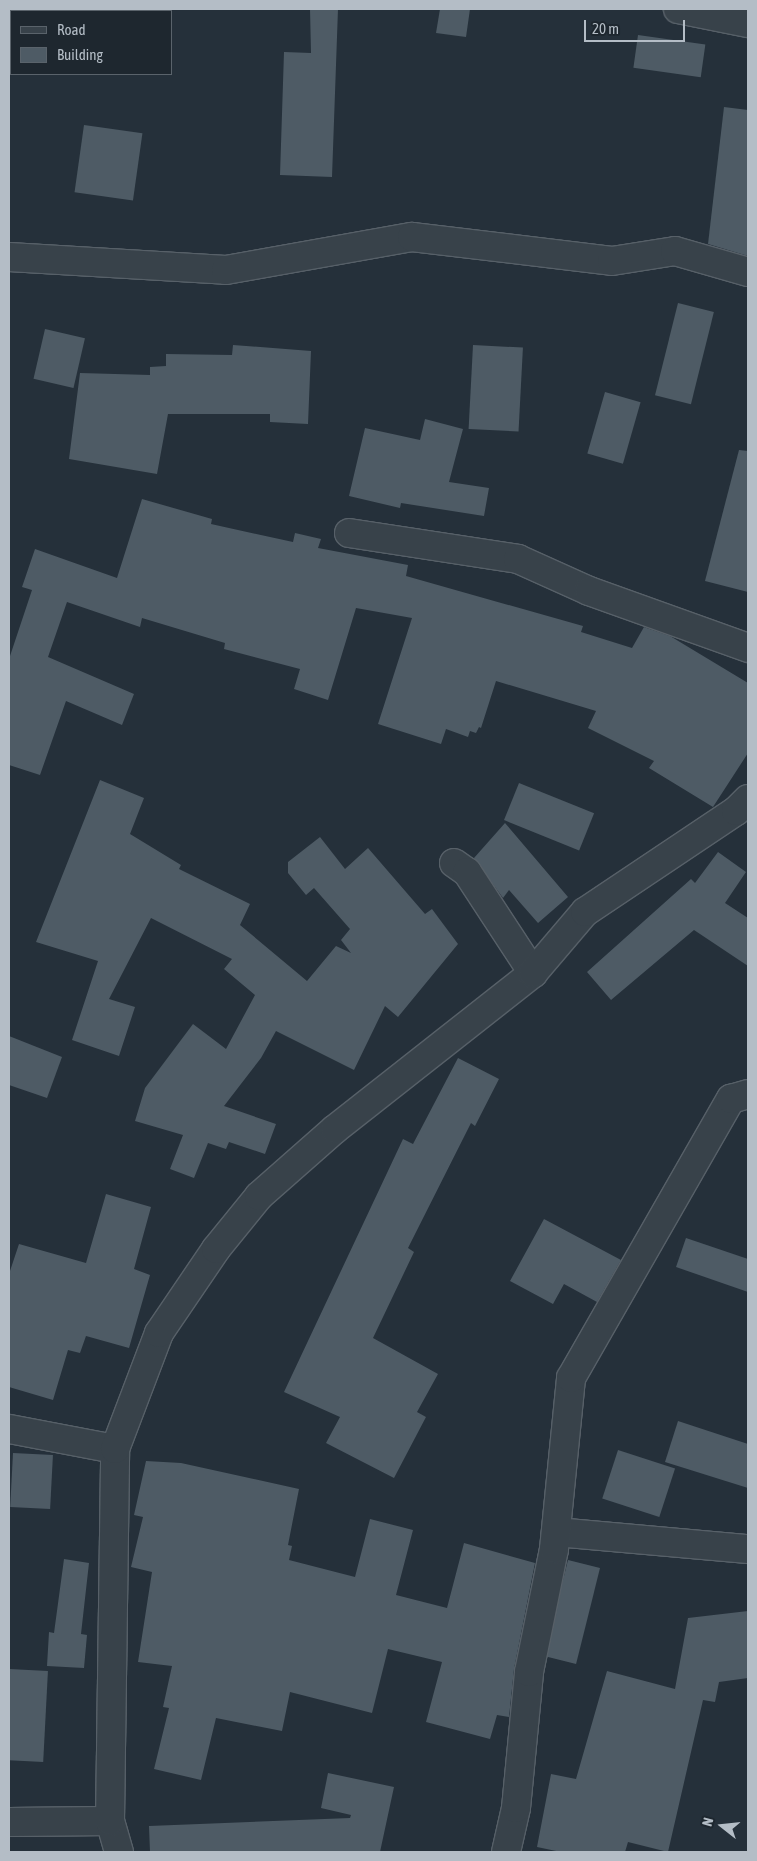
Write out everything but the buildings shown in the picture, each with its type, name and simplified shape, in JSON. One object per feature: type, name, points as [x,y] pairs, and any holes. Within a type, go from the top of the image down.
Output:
[{"type":"street","points":[[678,9],[748,23]]},
{"type":"street","points":[[9,257],[226,270],[412,238],[612,261],[675,251],[748,272]]},
{"type":"street","points":[[349,533],[518,559],[589,591],[748,648]]},
{"type":"street","points":[[119,1852],[110,1821],[115,1449],[159,1333],[216,1249],[259,1196],[335,1129],[533,973],[585,912],[736,811],[748,799]]},
{"type":"street","points":[[454,863],[467,872],[533,973]]},
{"type":"street","points":[[506,1852],[516,1808],[529,1672],[556,1532],[571,1378],[731,1099],[748,1094]]},
{"type":"street","points":[[9,1429],[115,1449]]},
{"type":"street","points":[[556,1532],[748,1549]]},
{"type":"street","points":[[9,1822],[110,1821]]}]
